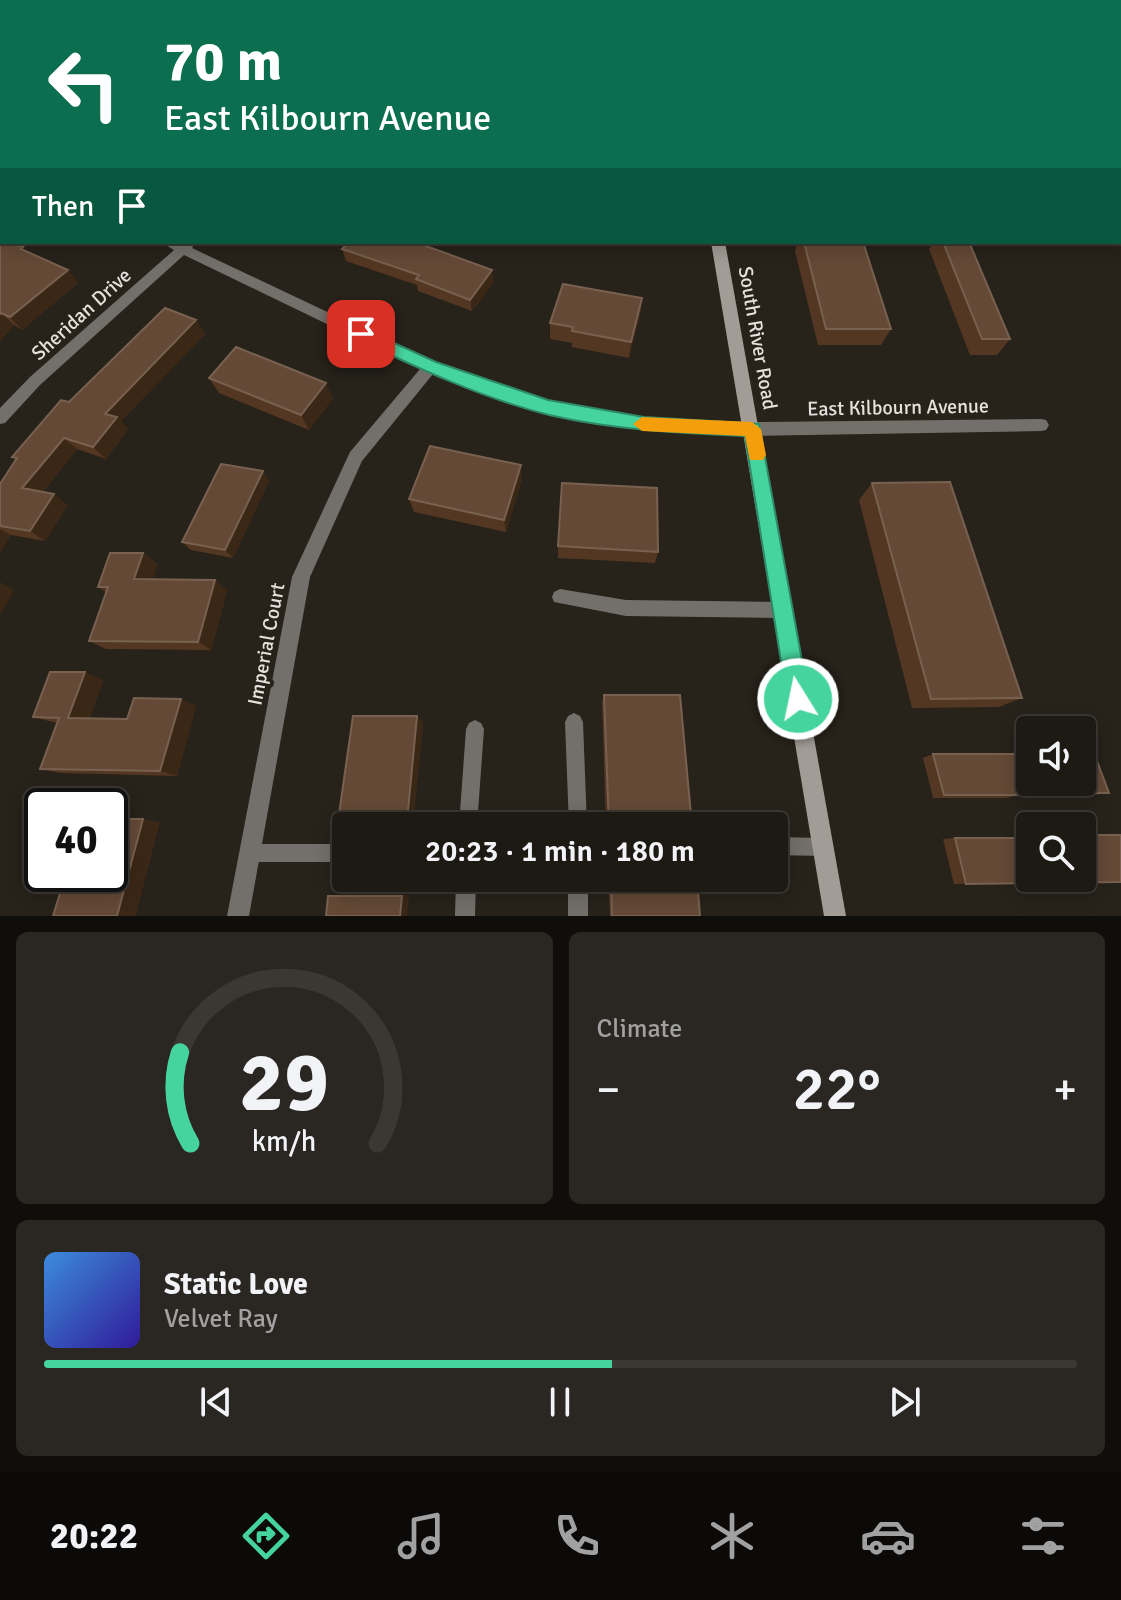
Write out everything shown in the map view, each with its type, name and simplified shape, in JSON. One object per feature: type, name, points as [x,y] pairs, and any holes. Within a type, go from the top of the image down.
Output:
[{"type":"street","name":"South River Road","points":[[718,244],[835,916]]},
{"type":"street","name":"East Kilbourn Avenue","points":[[187,245],[430,367],[548,407],[644,424],[752,429],[1041,425]]},
{"type":"street","name":"Sheridan Drive","points":[[0,418],[35,381],[187,245]]},
{"type":"street","name":"Imperial Court","points":[[238,916],[301,577],[356,457],[430,367]]},
{"type":"lane","points":[[560,597],[626,608],[783,610]]},
{"type":"lane","points":[[574,722],[577,812]]},
{"type":"lane","points":[[469,812],[475,729]]},
{"type":"lane","points":[[788,846],[823,847]]},
{"type":"lane","points":[[250,853],[332,853]]},
{"type":"lane","points":[[465,916],[466,892]]},
{"type":"lane","points":[[578,892],[578,916]]},
{"type":"building","points":[[0,244],[23,247],[21,249],[68,270],[10,317],[0,314]]},
{"type":"building","points":[[347,244],[420,244],[492,270],[470,300],[416,279],[419,275],[342,249]]},
{"type":"building","points":[[805,244],[864,244],[891,329],[826,329]]},
{"type":"building","points":[[944,244],[970,244],[1010,339],[982,339]]},
{"type":"building","points":[[563,284],[642,298],[631,342],[572,331],[573,327],[550,323]]},
{"type":"building","points":[[165,308],[196,320],[105,414],[117,417],[93,447],[64,438],[22,488],[54,494],[30,531],[0,526],[0,484],[17,458],[12,457],[61,400],[69,402]]},
{"type":"building","points":[[236,347],[326,383],[301,415],[209,378]]},
{"type":"building","points":[[430,446],[521,465],[504,520],[409,499]]},
{"type":"building","points":[[221,464],[263,471],[225,550],[182,542]]},
{"type":"building","points":[[950,482],[1022,698],[931,699],[872,483]]},
{"type":"building","points":[[562,483],[657,488],[658,552],[558,546]]},
{"type":"building","points":[[110,553],[143,553],[134,579],[215,580],[198,642],[89,641],[108,587],[98,587]]},
{"type":"building","points":[[50,672],[85,672],[68,718],[127,719],[134,698],[181,699],[160,771],[40,769],[59,718],[33,717]]},
{"type":"building","points":[[604,695],[680,695],[691,812],[608,812]]},
{"type":"building","points":[[353,716],[417,716],[408,812],[339,812]]},
{"type":"building","points":[[933,754],[1016,754],[1016,795],[944,795]]},
{"type":"building","points":[[1096,758],[1109,793],[1096,793]]},
{"type":"building","points":[[128,819],[143,819],[128,875]]},
{"type":"building","points":[[1096,835],[1121,835],[1121,882],[1096,882]]},
{"type":"building","points":[[955,838],[1016,838],[1016,883],[966,884]]},
{"type":"building","points":[[60,892],[123,892],[117,916],[53,916]]},
{"type":"building","points":[[611,892],[698,892],[700,916],[612,916]]},
{"type":"building","points":[[328,896],[402,896],[400,916],[326,916]]},
{"type":"slow traffic","points":[[642,424],[752,429],[757,455]]},
{"type":"route","points":[[361,334],[430,367],[548,407],[644,424],[752,429],[798,699]]}]
